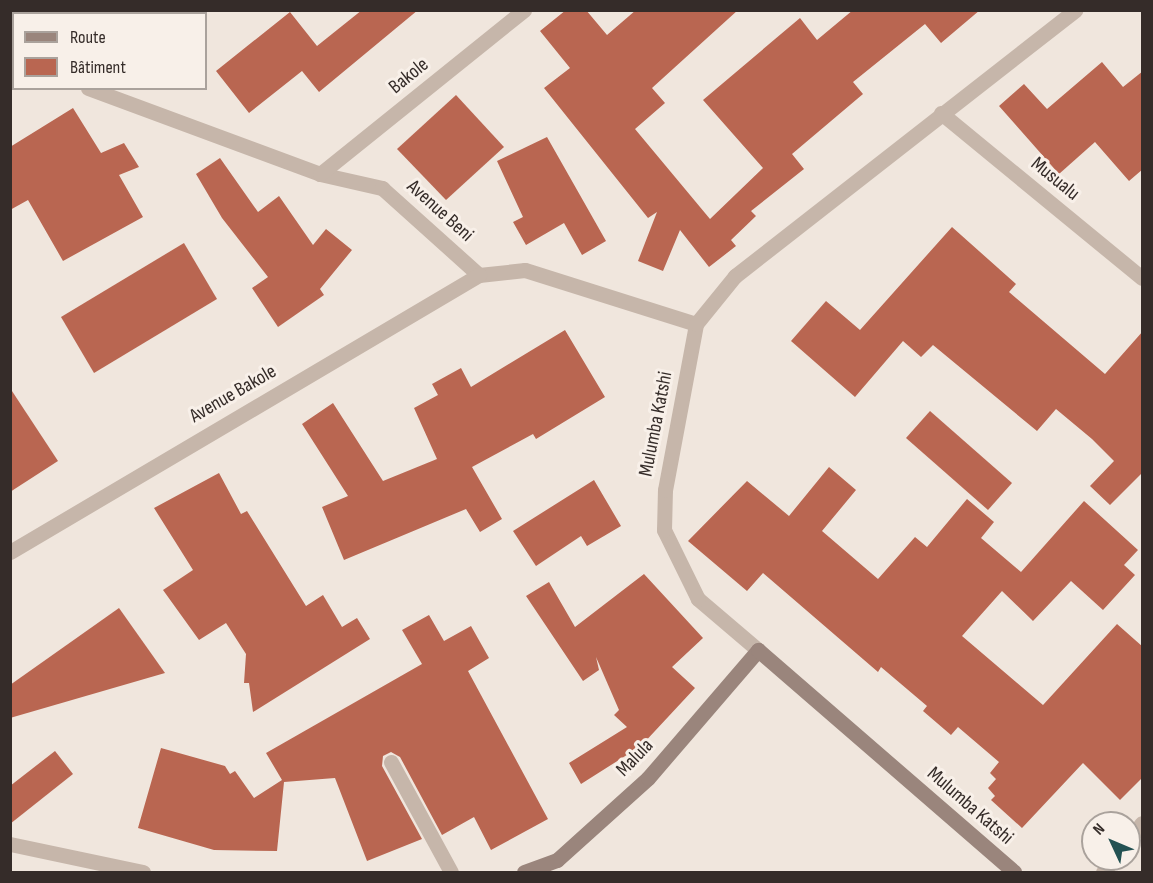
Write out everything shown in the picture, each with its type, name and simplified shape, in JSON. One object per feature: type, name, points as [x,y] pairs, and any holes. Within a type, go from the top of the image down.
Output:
[{"type":"street","name":"Bakole","points":[[320,174],[524,10]]},
{"type":"street","name":"Mulumba Katshi","points":[[1014,873],[698,599],[664,531],[665,490],[696,324],[735,276],[941,113],[1076,10]]},
{"type":"street","name":"Avenue Beni","points":[[93,90],[320,174],[382,188],[479,275]]},
{"type":"street","name":"Musualu","points":[[941,113],[1143,278]]},
{"type":"street","points":[[479,275],[525,270],[696,324]]},
{"type":"street","name":"Avenue Bakole","points":[[10,552],[479,275]]},
{"type":"street","name":"Malula","points":[[524,873],[557,860],[648,778],[758,650]]},
{"type":"street","points":[[391,762],[451,873]]},
{"type":"street","points":[[10,844],[143,873]]},
{"type":"building","points":[[362,10],[418,10],[319,92],[302,71],[249,113],[216,71],[290,12],[317,46]]},
{"type":"building","points":[[566,10],[586,10],[607,35],[636,10],[738,10],[652,88],[665,103],[635,129],[710,219],[763,168],[703,100],[800,18],[817,40],[853,10],[980,10],[941,43],[925,24],[853,82],[863,94],[792,154],[804,169],[751,211],[756,216],[731,240],[736,246],[709,267],[680,230],[663,271],[638,261],[657,212],[648,218],[544,88],[570,68],[540,31]]},
{"type":"building","points":[[1102,62],[1123,87],[1143,71],[1143,169],[1129,181],[1095,142],[1059,174],[999,106],[1024,84],[1047,109]]},
{"type":"building","points":[[456,95],[504,147],[446,200],[397,149]]},
{"type":"building","points":[[73,108],[101,153],[124,143],[139,167],[119,175],[143,217],[63,261],[28,200],[10,210],[10,147]]},
{"type":"building","points":[[547,137],[606,241],[582,255],[564,223],[526,245],[513,222],[523,217],[497,161]]},
{"type":"building","points":[[220,158],[258,212],[279,196],[313,245],[326,229],[352,250],[320,289],[324,295],[278,327],[252,288],[268,277],[222,218],[196,174]]},
{"type":"building","points":[[952,227],[1016,284],[1009,292],[1105,374],[1143,331],[1143,472],[1110,505],[1090,486],[1114,461],[1092,439],[1056,409],[1037,431],[933,345],[921,357],[903,341],[855,397],[791,341],[826,301],[860,330]]},
{"type":"building","points":[[184,243],[217,299],[94,373],[61,317]]},
{"type":"building","points":[[565,330],[605,397],[536,439],[533,434],[472,467],[502,519],[480,532],[466,509],[344,560],[322,507],[348,496],[302,424],[333,403],[383,481],[437,459],[414,408],[438,395],[432,384],[461,368],[471,387]]},
{"type":"building","points":[[10,388],[58,461],[10,492]]},
{"type":"building","points":[[930,411],[1012,483],[988,510],[906,438]]},
{"type":"building","points":[[829,467],[856,490],[822,531],[878,579],[915,537],[927,547],[967,499],[994,522],[981,538],[1021,572],[1084,501],[1138,550],[1124,565],[1135,575],[1103,610],[1071,581],[1033,621],[1002,591],[962,636],[1043,705],[1117,624],[1143,647],[1143,777],[1120,800],[1083,763],[1022,828],[991,800],[995,796],[988,788],[996,779],[990,773],[999,762],[958,727],[951,735],[923,711],[927,706],[881,667],[878,672],[763,573],[747,591],[688,541],[747,481],[789,516]]},
{"type":"building","points":[[219,473],[241,514],[247,511],[306,606],[323,595],[342,627],[357,618],[370,639],[253,712],[249,683],[244,683],[246,654],[226,623],[199,640],[163,590],[193,570],[154,508]]},
{"type":"building","points":[[594,480],[621,526],[587,546],[581,536],[536,566],[513,531]]},
{"type":"building","points":[[644,574],[703,638],[672,667],[695,688],[641,746],[581,784],[569,763],[627,727],[614,715],[619,710],[596,657],[599,670],[583,681],[526,596],[549,582],[575,627]]},
{"type":"building","points":[[119,608],[165,673],[10,718],[10,685]]},
{"type":"building","points":[[429,615],[444,641],[471,626],[489,658],[468,671],[548,819],[491,850],[474,817],[442,835],[400,757],[391,752],[383,756],[382,766],[422,839],[367,861],[335,778],[284,782],[277,851],[214,850],[138,828],[161,748],[225,766],[230,774],[235,771],[254,798],[282,780],[266,753],[422,664],[402,630]]},
{"type":"building","points":[[55,751],[73,774],[10,824],[10,786]]}]
